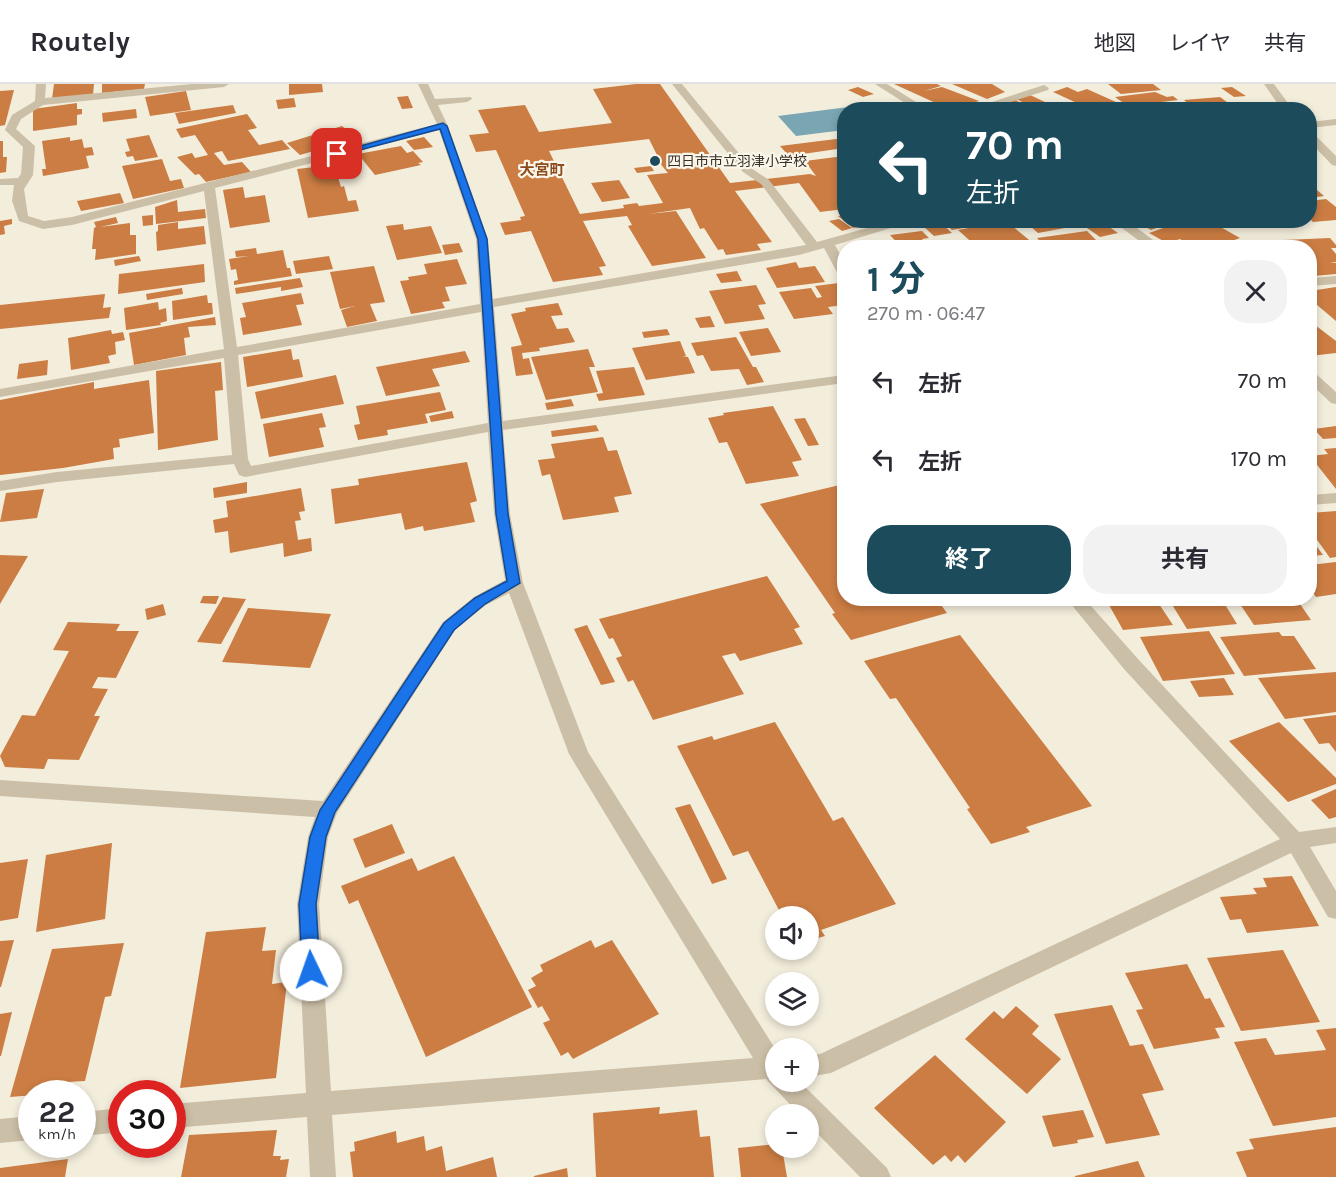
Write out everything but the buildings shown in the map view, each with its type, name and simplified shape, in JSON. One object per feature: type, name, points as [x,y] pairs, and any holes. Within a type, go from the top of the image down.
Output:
[{"type":"street","points":[[40,102],[41,84]]},
{"type":"street","points":[[224,84],[40,102],[16,117],[10,130],[29,146],[27,175],[20,181],[17,192],[23,218],[43,225],[72,221],[443,126]]},
{"type":"street","points":[[423,84],[443,126],[482,239],[502,514],[514,583],[579,754],[765,1054]]},
{"type":"street","points":[[676,84],[747,170],[765,182],[837,264]]},
{"type":"street","points":[[880,84],[910,102]]},
{"type":"street","points":[[1269,84],[1282,102]]},
{"type":"street","points":[[998,102],[1044,88]]},
{"type":"street","points":[[432,102],[466,99]]},
{"type":"street","points":[[1317,124],[1336,122]]},
{"type":"street","points":[[1317,143],[1336,163]]},
{"type":"street","points":[[0,182],[20,181]]},
{"type":"street","points":[[209,187],[231,352],[240,459],[245,472],[496,426],[837,380]]},
{"type":"street","points":[[839,240],[882,228]]},
{"type":"street","points":[[1129,228],[1146,240]]},
{"type":"street","points":[[0,393],[687,271],[837,241]]},
{"type":"street","points":[[1317,281],[1336,280]]},
{"type":"street","points":[[1317,382],[1336,400]]},
{"type":"street","points":[[0,486],[57,477],[240,459]]},
{"type":"street","points":[[1317,499],[1336,498]]},
{"type":"street","points":[[323,1177],[308,904],[318,837],[328,810],[449,626],[480,601],[514,583]]},
{"type":"street","points":[[1081,606],[1131,664],[1294,841],[1336,910]]},
{"type":"street","points":[[0,788],[328,810]]},
{"type":"street","points":[[819,1065],[1294,841],[1336,835]]},
{"type":"street","points":[[186,1115],[318,1103],[765,1073]]},
{"type":"street","points":[[795,1092],[878,1177]]},
{"type":"street","points":[[0,1131],[18,1129]]},
{"type":"water","points":[[837,108],[837,131],[796,136],[778,116]]},
{"type":"place","name":"四日市市立羽津小学校","points":[[655,161]]},
{"type":"district","name":"大宮町","points":[[542,170]]},
{"type":"route","points":[[311,970],[308,904],[318,837],[328,810],[449,626],[480,601],[514,583],[502,514],[482,239],[443,126],[337,154]]}]
